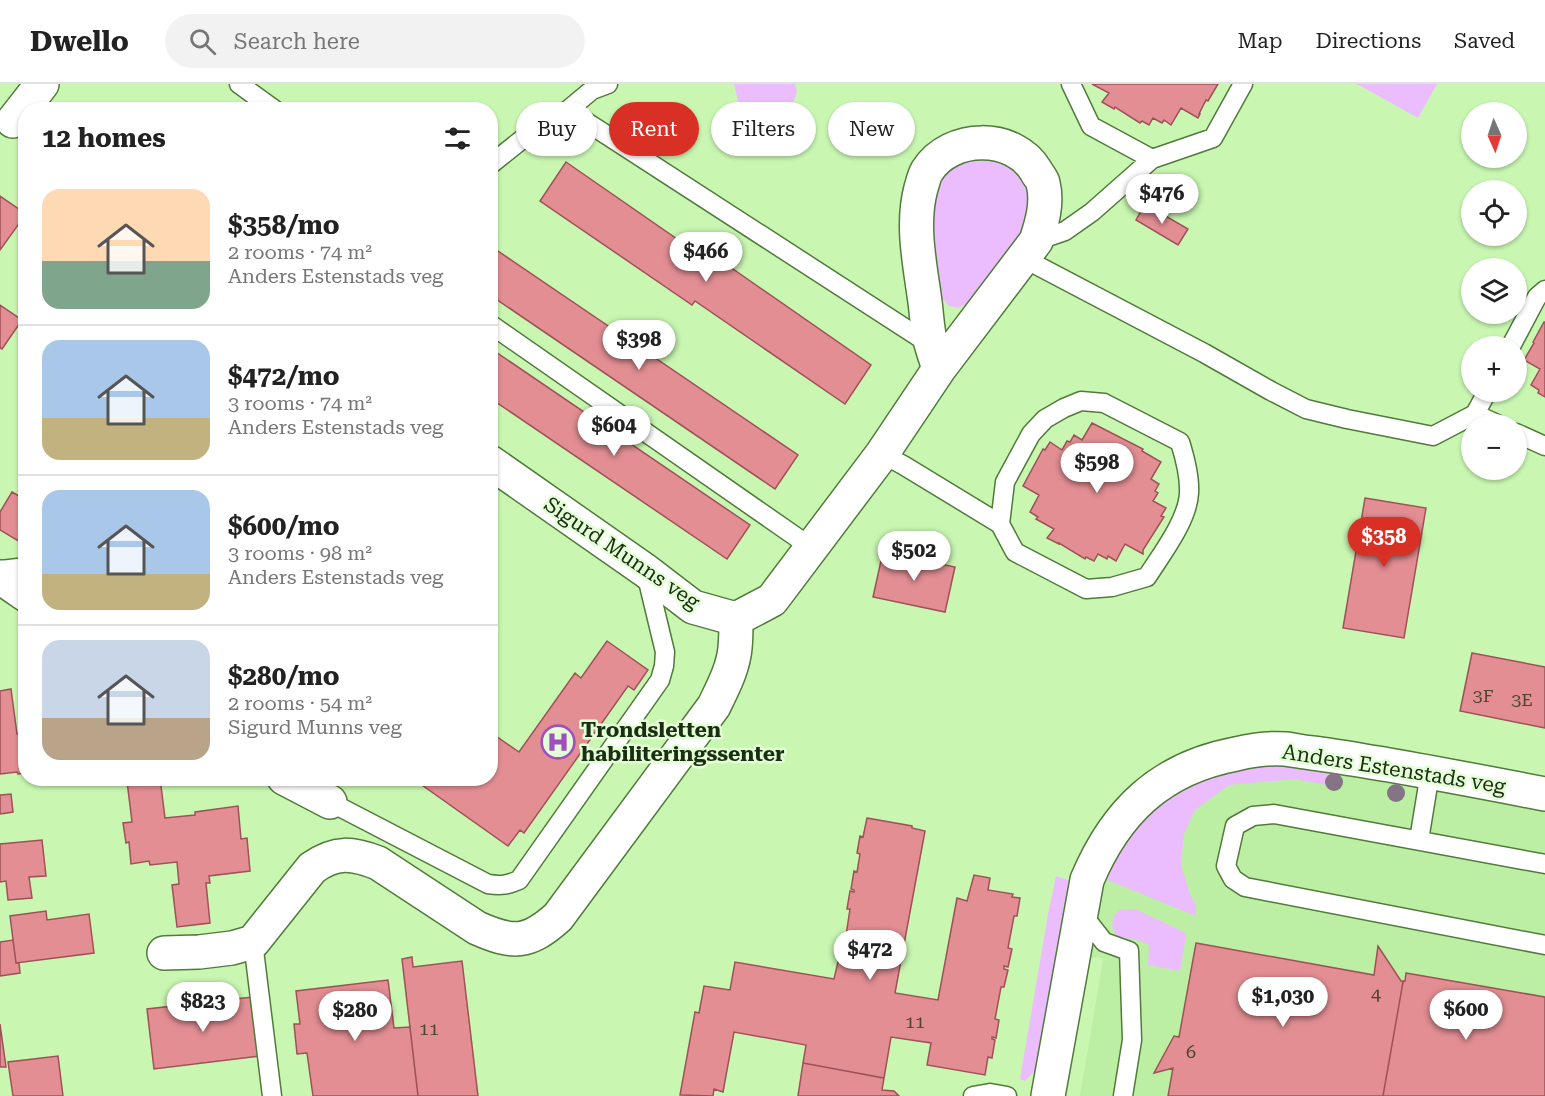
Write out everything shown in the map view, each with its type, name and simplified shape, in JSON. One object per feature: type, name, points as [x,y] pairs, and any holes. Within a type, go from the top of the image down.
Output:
[{"type":"street","points":[[28,102],[42,84]]},
{"type":"street","points":[[164,953],[232,948],[253,942],[312,868],[324,859],[336,856],[362,857],[378,863],[477,928],[504,939],[532,936],[558,917],[714,706],[731,666],[735,648],[736,619],[772,600],[882,454],[935,357],[1029,250],[1043,219],[1045,202],[1042,182],[1032,164],[1017,151],[997,143],[975,143],[954,148],[936,159],[926,173],[917,210],[917,239],[935,357]]},
{"type":"street","name":"Sigurd Munns veg","points":[[498,468],[693,607],[736,619]]},
{"type":"street","points":[[0,577],[18,589]]},
{"type":"street","name":"Anders Estenstads veg","points":[[1048,1096],[1087,880],[1109,837],[1143,796],[1165,779],[1220,756],[1251,750],[1285,749],[1545,794]]},
{"type":"lane","points":[[240,84],[264,102]]},
{"type":"lane","points":[[1071,84],[1091,126],[1152,159]]},
{"type":"lane","points":[[1029,250],[1065,231],[1092,212],[1152,159],[1213,138],[1243,84]]},
{"type":"lane","points":[[577,102],[594,86]]},
{"type":"lane","points":[[597,130],[935,357]]},
{"type":"lane","points":[[498,159],[516,144]]},
{"type":"lane","points":[[1029,250],[1194,348],[1271,392],[1306,409],[1433,436],[1461,421]]},
{"type":"lane","points":[[1516,336],[1537,297],[1545,290]]},
{"type":"lane","points":[[498,330],[812,548]]},
{"type":"lane","points":[[882,454],[1000,524],[1015,552],[1086,589],[1112,587],[1147,577],[1183,519],[1190,495],[1187,468],[1180,442],[1104,403],[1081,401],[1064,408],[1045,418],[1031,434],[1005,482],[1000,524]]},
{"type":"lane","points":[[1475,414],[1482,402]]},
{"type":"lane","points":[[1527,438],[1545,446]]},
{"type":"lane","points":[[0,570],[18,568]]},
{"type":"lane","points":[[307,788],[488,884],[500,886],[519,880],[660,680],[665,652],[646,572]]},
{"type":"lane","points":[[1419,840],[1430,773]]},
{"type":"lane","points":[[1545,864],[1274,814],[1253,816],[1235,826],[1226,866],[1233,879],[1245,887],[1545,945]]},
{"type":"lane","points":[[1082,914],[1104,942],[1130,951],[1132,1040],[1123,1096]]},
{"type":"lane","points":[[253,942],[273,1096]]},
{"type":"lane","points":[[973,1096],[990,1093],[1006,1096]]},
{"type":"shaded area","points":[[734,84],[795,84],[797,92],[794,102],[738,102]]},
{"type":"shaded area","points":[[1357,84],[1437,84],[1418,118]]},
{"type":"shaded area","points":[[976,158],[997,159],[1009,166],[1025,184],[1029,200],[1026,223],[1013,245],[970,301],[959,308],[949,306],[941,297],[937,275],[933,205],[937,188],[945,173],[959,164]]},
{"type":"shaded area","points":[[1241,764],[1275,764],[1340,775],[1338,787],[1295,779],[1229,785],[1195,810],[1184,834],[1181,865],[1196,905],[1196,916],[1105,879],[1112,857],[1140,818],[1166,794]]},
{"type":"shaded area","points":[[1275,764],[1545,810],[1545,1096],[1080,1096],[1103,958],[1088,957],[1105,879],[1140,818]]},
{"type":"shaded area","points":[[1056,876],[1071,881],[1036,1070],[1025,1081],[1020,1079]]},
{"type":"shaded area","points":[[1121,909],[1135,909],[1184,932],[1186,936],[1180,971],[1148,965],[1149,945],[1116,936],[1112,925],[1114,915]]},
{"type":"building","points":[[1092,84],[1218,84],[1208,101],[1206,100],[1198,118],[1181,108],[1171,125],[1164,120],[1162,123],[1153,118],[1149,125],[1142,121],[1140,123],[1115,107],[1114,109],[1102,102],[1109,93]]},
{"type":"building","points":[[566,162],[716,266],[720,260],[871,365],[845,404],[695,301],[692,305],[540,201]]},
{"type":"building","points":[[0,196],[18,208],[18,225],[0,250]]},
{"type":"building","points":[[1145,204],[1188,229],[1178,245],[1136,220]]},
{"type":"building","points":[[498,251],[798,455],[775,489],[498,300]]},
{"type":"building","points":[[0,305],[18,317],[18,326],[2,349],[0,348]]},
{"type":"building","points":[[1545,322],[1545,397],[1531,385],[1540,369],[1527,362],[1527,355]]},
{"type":"building","points":[[498,353],[750,525],[727,559],[498,403]]},
{"type":"building","points":[[1092,423],[1143,449],[1142,451],[1161,462],[1151,479],[1159,484],[1155,491],[1158,493],[1153,501],[1166,508],[1161,516],[1164,517],[1143,550],[1143,554],[1125,544],[1116,561],[1098,554],[1094,561],[1086,557],[1085,559],[1047,538],[1054,529],[1036,519],[1038,517],[1030,512],[1039,495],[1023,486],[1043,449],[1045,450],[1050,442],[1062,450],[1074,435],[1082,440]]},
{"type":"building","points":[[12,492],[18,495],[18,541],[0,530],[0,512]]},
{"type":"building","points":[[1365,498],[1426,508],[1404,638],[1343,628]]},
{"type":"building","points":[[883,552],[955,567],[945,612],[873,597]]},
{"type":"building","name":"Trondsletten habiliteringssenter","points":[[607,641],[648,670],[634,690],[628,686],[524,833],[520,830],[508,846],[423,786],[498,786],[498,738],[519,752],[575,673],[581,678]]},
{"type":"building","points":[[1472,653],[1545,667],[1545,728],[1460,711]]},
{"type":"building","points":[[11,689],[18,734],[18,774],[17,772],[0,774],[0,691]]},
{"type":"building","points":[[128,786],[161,786],[165,818],[195,815],[195,812],[238,806],[241,839],[247,838],[250,871],[209,876],[210,883],[206,883],[210,923],[177,927],[172,885],[179,884],[177,862],[150,865],[149,861],[131,864],[129,842],[126,843],[123,823],[132,822]]},
{"type":"building","points":[[11,794],[13,812],[0,814],[0,795]]},
{"type":"building","points":[[867,818],[912,826],[912,828],[925,831],[895,993],[938,1000],[957,898],[967,901],[974,875],[990,878],[988,890],[1013,894],[1012,897],[1020,898],[1008,948],[1012,949],[1008,967],[1004,966],[1004,969],[1008,970],[1004,987],[1001,987],[995,1019],[999,1020],[996,1038],[992,1037],[995,1040],[992,1058],[988,1057],[985,1075],[927,1065],[931,1043],[891,1037],[884,1078],[803,1063],[806,1045],[734,1032],[723,1092],[714,1089],[713,1096],[680,1095],[695,1012],[699,1013],[704,986],[730,990],[735,962],[834,979],[838,962],[842,960],[838,960],[841,942],[845,942],[850,891],[854,892],[851,889],[860,854],[857,853]]},
{"type":"building","points":[[42,840],[46,876],[29,877],[32,898],[8,900],[6,881],[0,882],[0,844]]},
{"type":"building","points":[[46,911],[47,920],[89,914],[94,953],[16,963],[10,916]]},
{"type":"building","points":[[13,940],[16,963],[19,963],[20,973],[0,976],[0,942]]},
{"type":"building","points":[[1196,943],[1374,975],[1378,946],[1401,981],[1405,981],[1383,1096],[1168,1096],[1173,1068],[1154,1073],[1174,1036],[1179,1037]]},
{"type":"building","points":[[412,957],[413,967],[462,961],[478,1096],[418,1096],[402,959]]},
{"type":"building","points":[[1406,973],[1545,997],[1545,1096],[1383,1096]]},
{"type":"building","points":[[388,980],[394,1028],[410,1027],[418,1096],[313,1096],[307,1053],[297,1054],[294,1024],[300,1024],[296,991]]},
{"type":"building","points":[[252,997],[260,1056],[154,1069],[147,1009]]},
{"type":"building","points":[[0,1024],[6,1067],[0,1067]]},
{"type":"building","points":[[58,1056],[63,1096],[13,1096],[8,1062]]},
{"type":"building","points":[[803,1063],[884,1078],[882,1090],[894,1091],[899,1096],[798,1096]]},
{"type":"place","name":"Trondsletten habiliteringssenter","points":[[558,742]]}]
